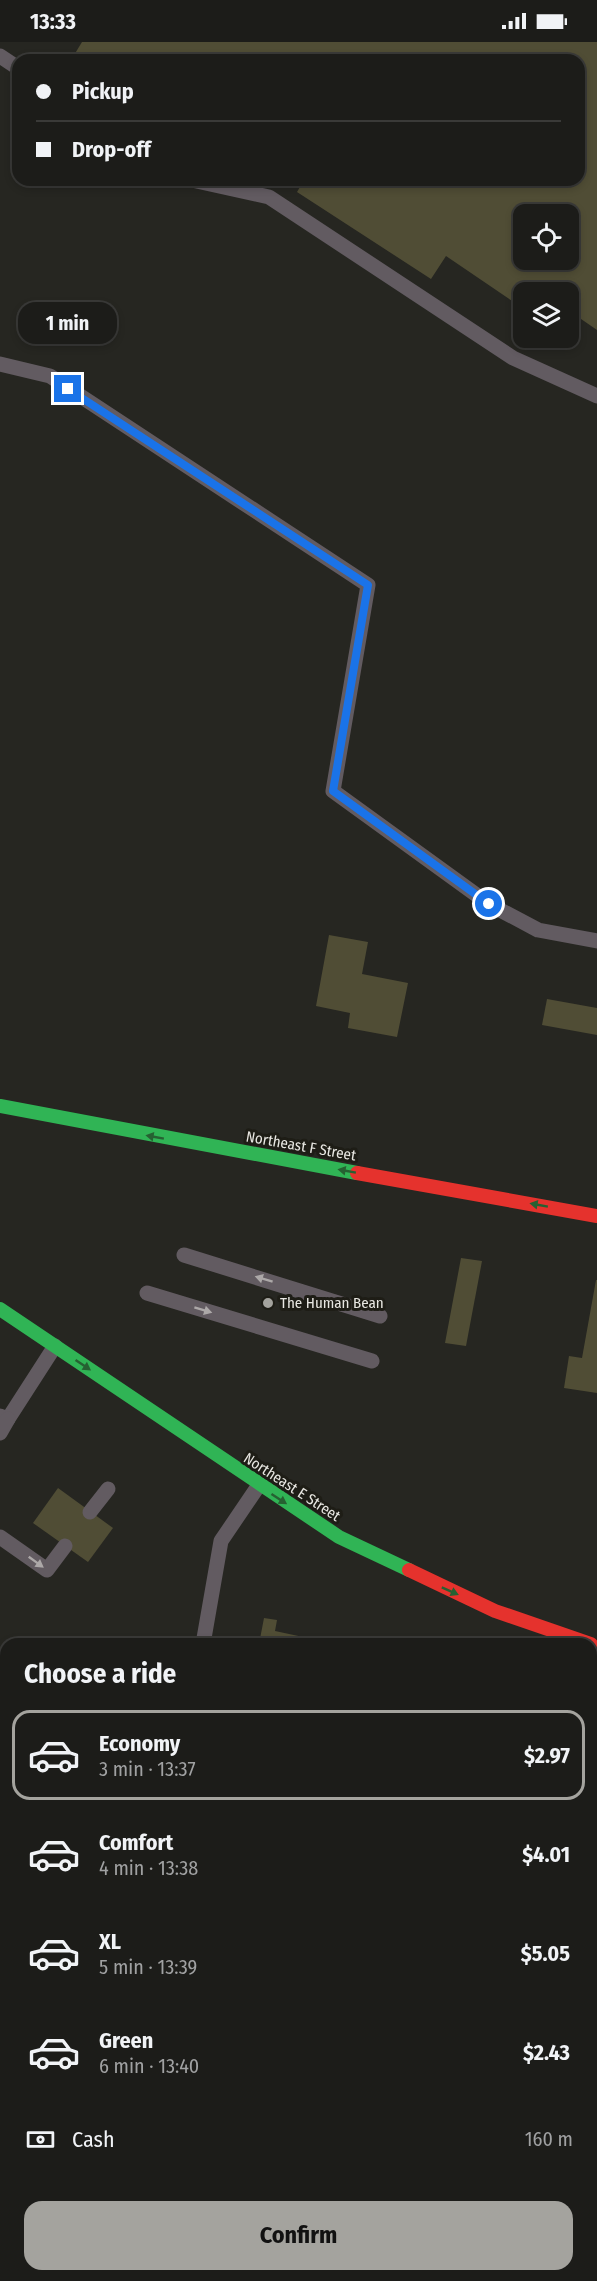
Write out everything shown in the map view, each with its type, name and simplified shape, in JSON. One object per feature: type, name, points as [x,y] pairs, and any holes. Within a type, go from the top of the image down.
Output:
[{"type":"main road","name":"Northeast F Street","points":[[0,1106],[147,1136],[597,1216]]},
{"type":"main road","name":"Northeast E Street","points":[[0,1309],[339,1537],[427,1581],[495,1611],[574,1638]]},
{"type":"lane","points":[[219,186],[269,197],[513,358],[597,396]]},
{"type":"lane","points":[[0,364],[50,376],[368,585],[333,791],[489,904],[538,930],[597,940]]},
{"type":"lane","points":[[184,1254],[380,1316]]},
{"type":"lane","points":[[147,1293],[372,1361]]},
{"type":"lane","points":[[0,1433],[4,1417],[55,1346]]},
{"type":"lane","points":[[204,1638],[221,1541],[259,1485]]},
{"type":"lane","points":[[90,1512],[108,1489]]},
{"type":"lane","points":[[0,1537],[47,1570],[65,1546]]},
{"type":"building","points":[[82,42],[597,42],[597,330],[579,318],[579,282],[513,282],[513,302],[446,256],[431,279],[297,192],[300,186],[585,186],[585,54],[75,54]]},
{"type":"building","points":[[329,935],[368,942],[362,974],[408,983],[397,1037],[348,1028],[350,1013],[316,1006]]},
{"type":"building","points":[[547,999],[597,1008],[597,1035],[542,1025]]},
{"type":"building","points":[[461,1258],[482,1261],[466,1346],[445,1343]]},
{"type":"building","points":[[596,1280],[597,1393],[564,1388],[569,1356],[582,1358]]},
{"type":"building","points":[[58,1488],[113,1528],[88,1562],[33,1523]]},
{"type":"building","points":[[264,1618],[277,1620],[275,1631],[308,1638],[260,1638]]},
{"type":"traffic: fast","points":[[0,1106],[357,1173]]},
{"type":"traffic: fast","points":[[0,1309],[339,1537],[409,1570]]},
{"type":"traffic: jam","points":[[357,1173],[597,1216]]},
{"type":"traffic: jam","points":[[409,1570],[495,1611],[574,1638]]},
{"type":"place","name":"The Human Bean","points":[[268,1303]]},
{"type":"route","points":[[68,389],[368,585],[333,791],[489,904]]}]
